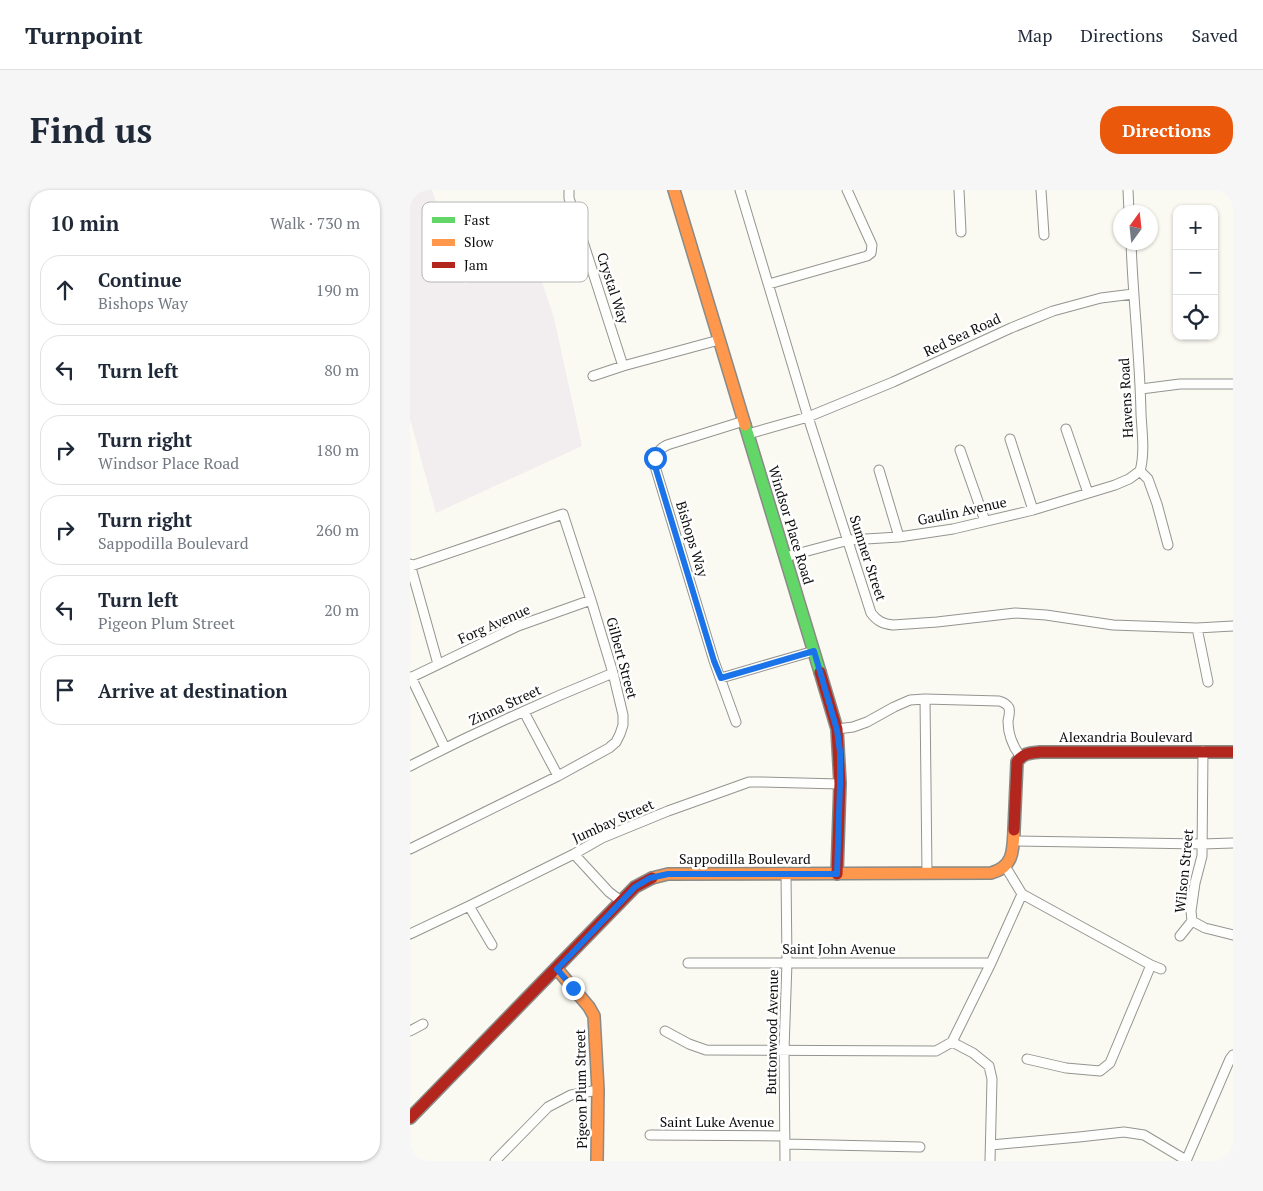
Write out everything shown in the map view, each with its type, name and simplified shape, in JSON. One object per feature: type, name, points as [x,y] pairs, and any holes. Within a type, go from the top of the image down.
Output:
[{"type":"street","name":"Windsor Place Road","points":[[674,190],[837,730],[840,752],[837,874]]},
{"type":"street","name":"Sumner Street","points":[[740,190],[808,417],[875,618],[886,624],[937,622],[1015,613],[1046,615],[1113,625],[1197,628],[1233,626]]},
{"type":"street","points":[[768,284],[867,256],[870,253],[872,244],[847,190]]},
{"type":"street","points":[[959,190],[961,232]]},
{"type":"street","points":[[1040,190],[1044,235]]},
{"type":"street","points":[[1128,190],[1129,205]]},
{"type":"street","name":"Havens Road","points":[[1130,250],[1141,389],[1142,463],[1140,471]]},
{"type":"street","name":"Crystal Way","points":[[588,257],[623,366]]},
{"type":"street","name":"Red Sea Road","points":[[748,434],[808,417],[894,382],[1011,328],[1053,311],[1101,298],[1133,294]]},
{"type":"street","points":[[593,376],[719,340]]},
{"type":"street","points":[[1141,389],[1180,384],[1233,384]]},
{"type":"street","name":"Bishops Way","points":[[736,722],[714,661],[654,463],[658,452],[667,445],[744,421]]},
{"type":"street","points":[[1066,429],[1088,493]]},
{"type":"street","points":[[1010,439],[1033,510]]},
{"type":"street","points":[[960,450],[985,521]]},
{"type":"street","points":[[879,470],[899,537]]},
{"type":"street","points":[[1140,471],[1148,478],[1168,545]]},
{"type":"street","name":"Gaulin Avenue","points":[[785,556],[848,540],[899,537],[953,529],[1033,510],[1115,485],[1129,479],[1140,471]]},
{"type":"street","name":"Gilbert Street","points":[[410,565],[563,514],[613,673],[623,715],[623,725],[620,734],[616,742],[609,748],[558,776],[410,849]]},
{"type":"street","points":[[410,565],[438,664]]},
{"type":"street","name":"Forg Avenue","points":[[410,677],[518,626],[591,600]]},
{"type":"street","points":[[1197,628],[1208,682]]},
{"type":"street","points":[[721,678],[814,651]]},
{"type":"street","name":"Zinna Street","points":[[410,766],[567,691],[613,673]]},
{"type":"street","points":[[410,677],[445,748]]},
{"type":"street","points":[[925,699],[927,873]]},
{"type":"street","points":[[837,730],[867,722],[894,706],[910,700],[999,701],[1005,704],[1009,709],[1008,726],[1012,745],[1020,756],[1017,762],[1013,841],[1010,860],[1005,866],[1022,894],[1161,969]]},
{"type":"street","points":[[524,712],[558,776]]},
{"type":"street","name":"Alexandria Boulevard","points":[[1020,756],[1026,753],[1040,752],[1233,752]]},
{"type":"street","name":"Wilson Street","points":[[1203,752],[1202,856],[1195,883],[1191,911],[1192,920],[1205,928],[1233,934]]},
{"type":"street","name":"Jumbay Street","points":[[410,934],[574,854],[602,838],[668,811],[749,782],[840,784]]},
{"type":"street","points":[[1013,841],[1233,843]]},
{"type":"street","points":[[574,854],[609,892],[621,901]]},
{"type":"street","name":"Sappodilla Boulevard","points":[[410,1118],[635,887],[650,878],[668,874],[991,873],[999,871],[1005,866]]},
{"type":"street","name":"Buttonwood Avenue","points":[[785,1161],[786,874]]},
{"type":"street","points":[[665,1031],[689,1044],[706,1050],[936,1051],[952,1042],[1022,894]]},
{"type":"street","points":[[469,906],[492,945]]},
{"type":"street","points":[[1180,936],[1192,920]]},
{"type":"street","name":"Saint John Avenue","points":[[688,963],[991,963]]},
{"type":"street","points":[[1027,1059],[1066,1068],[1100,1071],[1110,1063],[1151,965]]},
{"type":"street","name":"Pigeon Plum Street","points":[[557,969],[589,1007],[594,1016],[598,1090],[597,1161]]},
{"type":"street","points":[[410,1031],[423,1024]]},
{"type":"street","points":[[952,1042],[973,1053],[989,1066],[992,1080],[990,1161]]},
{"type":"street","points":[[991,1145],[1124,1132],[1144,1135],[1186,1160],[1233,1055]]},
{"type":"street","points":[[495,1161],[548,1106],[571,1095],[598,1090]]},
{"type":"street","name":"Saint Luke Avenue","points":[[650,1135],[920,1147]]},
{"type":"shaded area","points":[[410,190],[432,190],[436,202],[422,202],[422,282],[464,282],[465,284],[471,282],[542,282],[554,318],[582,446],[436,513],[410,419]]},
{"type":"traffic: fast","points":[[745,425],[820,672]]},
{"type":"traffic: slow","points":[[674,190],[745,425]]},
{"type":"traffic: slow","points":[[652,878],[668,874],[991,873],[1004,867],[1011,857],[1014,830]]},
{"type":"traffic: slow","points":[[557,969],[589,1007],[594,1016],[598,1090],[597,1161]]},
{"type":"traffic: jam","points":[[820,672],[837,729],[840,783],[837,874]]},
{"type":"traffic: jam","points":[[1014,830],[1017,762],[1027,754],[1040,752],[1233,752]]},
{"type":"traffic: jam","points":[[410,1118],[635,887],[652,878]]},
{"type":"route","points":[[573,988],[557,969],[635,887],[650,878],[668,874],[837,874],[840,752],[837,730],[814,651],[721,678],[714,661],[654,463],[655,458]]}]
